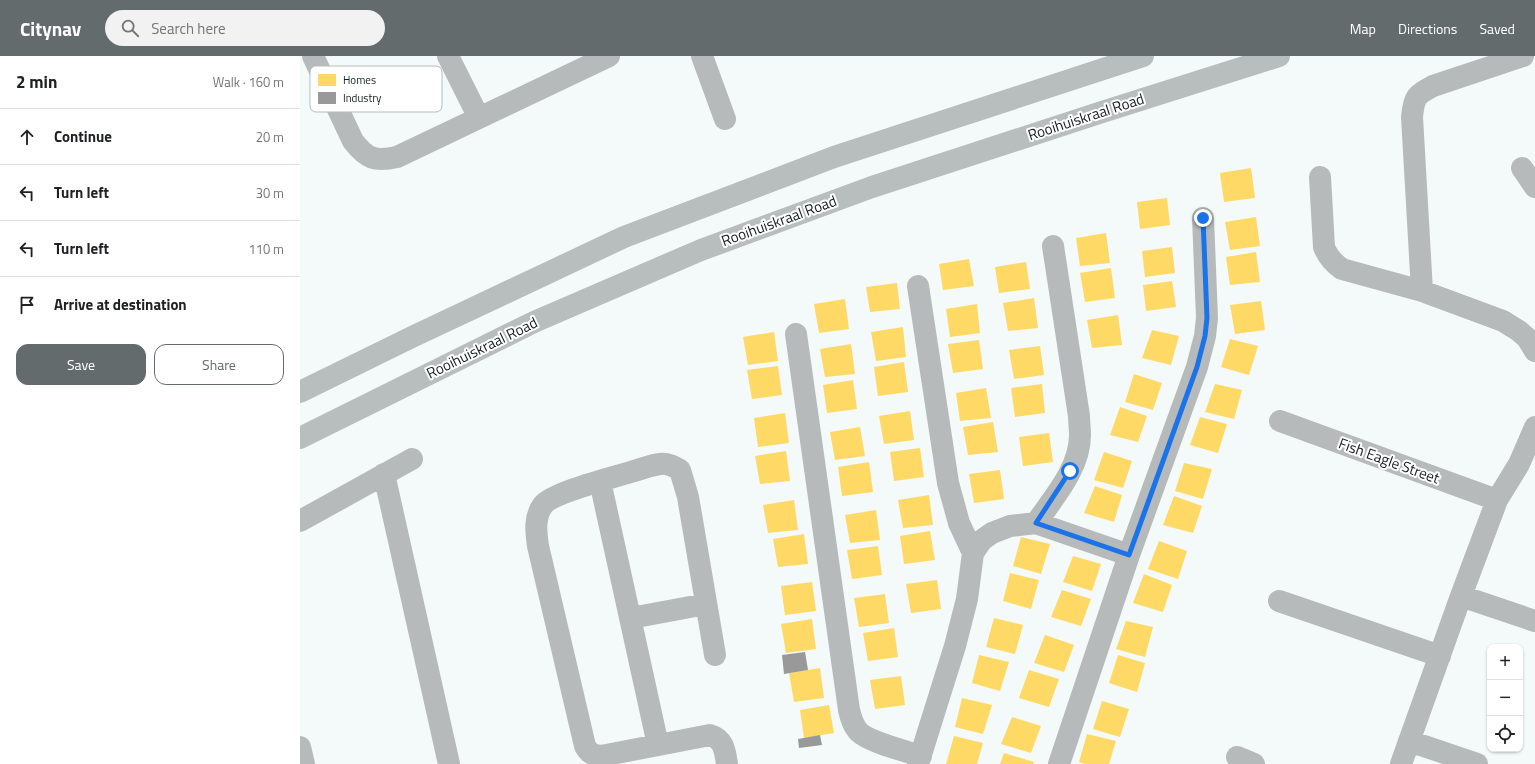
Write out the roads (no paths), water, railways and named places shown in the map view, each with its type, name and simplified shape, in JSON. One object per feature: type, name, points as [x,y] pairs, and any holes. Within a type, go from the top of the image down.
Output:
[{"type":"main road","points":[[300,392],[412,337],[624,237],[834,157],[1143,56]]},
{"type":"main road","name":"Rooihuiskraal Road","points":[[300,438],[534,322],[700,250],[872,188],[1099,113],[1279,56]]},
{"type":"street","points":[[314,56],[319,66]]},
{"type":"street","points":[[448,56],[479,118]]},
{"type":"street","points":[[340,112],[353,141],[361,151],[371,158],[384,160],[397,157],[479,118],[576,63],[609,56]]},
{"type":"street","points":[[702,56],[725,119]]},
{"type":"street","points":[[1422,291],[1412,117],[1414,102],[1421,93],[1433,86],[1523,56]]},
{"type":"street","points":[[1522,168],[1535,187]]},
{"type":"street","points":[[1320,177],[1324,247],[1327,256],[1334,263],[1342,269],[1422,291],[1510,324],[1526,338],[1535,351]]},
{"type":"street","points":[[1059,764],[1129,555],[1197,367],[1205,336],[1207,318],[1203,218]]},
{"type":"street","points":[[1036,523],[1070,471],[1080,436],[1079,416],[1053,246]]},
{"type":"street","points":[[918,286],[948,483],[959,523],[973,553]]},
{"type":"street","points":[[796,334],[849,710],[853,723],[860,733],[919,760],[955,646],[966,599],[973,553],[982,540],[992,533],[1010,526],[1036,523],[1129,555]]},
{"type":"street","name":"Fish Eagle Street","points":[[1280,421],[1497,500]]},
{"type":"street","points":[[1401,764],[1408,741],[1497,500],[1519,464],[1535,427]]},
{"type":"street","points":[[300,521],[412,459]]},
{"type":"street","points":[[715,655],[688,497],[680,470],[671,464],[660,464],[600,481],[557,496],[548,500],[543,505],[538,514],[536,524],[538,546],[585,746],[589,752],[594,755],[601,756],[710,735],[720,740],[724,746],[728,764]]},
{"type":"street","points":[[384,474],[449,764]]},
{"type":"street","points":[[600,481],[658,745]]},
{"type":"street","points":[[1461,596],[1535,621]]},
{"type":"street","points":[[1279,601],[1440,656]]},
{"type":"street","points":[[631,618],[706,604]]},
{"type":"street","points":[[1408,741],[1477,764]]},
{"type":"street","points":[[300,747],[304,764]]}]
